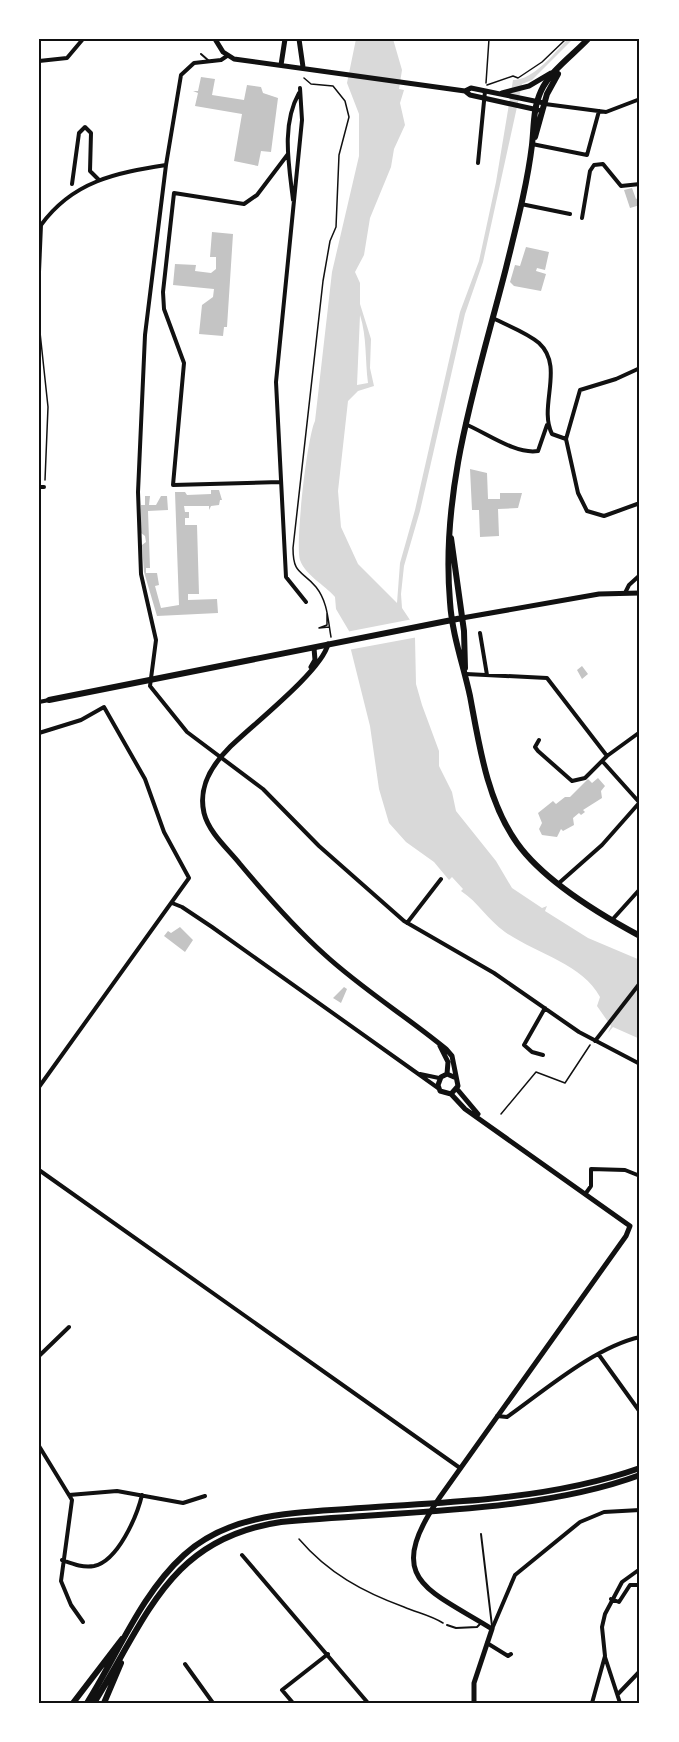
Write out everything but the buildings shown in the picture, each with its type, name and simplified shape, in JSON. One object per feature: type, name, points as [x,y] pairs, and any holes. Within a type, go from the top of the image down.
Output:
[{"type":"main road","points":[[588,39],[543,87],[521,204],[465,424],[452,490],[448,572],[452,620],[483,760],[504,821],[525,853],[559,883],[611,920],[640,936]]},
{"type":"main road","points":[[449,527],[462,618],[465,673]]},
{"type":"main road","points":[[50,700],[462,618]]},
{"type":"main road","points":[[73,1703],[134,1621],[169,1569],[186,1553],[219,1531],[267,1516],[491,1499],[603,1479],[640,1468]]},
{"type":"main road","points":[[94,1703],[142,1620],[173,1575],[192,1556],[212,1543],[243,1530],[281,1522],[530,1500],[599,1488],[640,1475]]},
{"type":"main road","points":[[87,1703],[134,1621]]},
{"type":"main road","points":[[104,1703],[124,1654]]},
{"type":"street","points":[[39,61],[67,58],[83,39]]},
{"type":"street","points":[[215,39],[227,56]]},
{"type":"street","points":[[281,64],[285,39]]},
{"type":"street","points":[[300,39],[303,67]]},
{"type":"street","points":[[540,106],[525,99],[471,88],[465,90],[227,56],[189,65],[181,75],[165,165],[145,335],[138,492],[141,574],[156,640],[150,680],[151,689],[187,732],[263,789],[319,846],[407,923],[494,973],[595,1041],[640,1064]]},
{"type":"street","points":[[498,94],[521,89],[540,80],[571,57]]},
{"type":"street","points":[[293,206],[288,154],[291,115],[300,90],[302,120],[276,382],[286,577],[306,602]]},
{"type":"street","points":[[465,90],[471,95],[485,92]]},
{"type":"street","points":[[485,92],[496,101],[524,108],[540,106],[610,111],[640,99]]},
{"type":"street","points":[[478,163],[485,92]]},
{"type":"street","points":[[532,144],[587,155],[598,111]]},
{"type":"street","points":[[72,184],[79,133],[85,128],[92,133],[90,171],[99,180]]},
{"type":"street","points":[[280,482],[173,485],[184,363],[164,309],[163,292],[174,193],[244,204],[257,195],[288,154]]},
{"type":"street","points":[[582,218],[590,171],[594,165],[603,164],[621,186],[640,184]]},
{"type":"street","points":[[39,272],[41,225],[68,199],[92,182],[165,165]]},
{"type":"street","points":[[521,204],[570,214]]},
{"type":"street","points":[[465,424],[516,447],[533,452],[538,451],[548,424],[551,370],[548,355],[541,345],[528,336],[492,318]]},
{"type":"street","points":[[640,368],[616,379],[580,390],[566,439],[578,494],[587,512],[603,516],[640,503]]},
{"type":"street","points":[[548,424],[552,434],[566,439]]},
{"type":"street","points":[[625,593],[629,585],[640,576]]},
{"type":"street","points":[[462,618],[600,594],[640,593]]},
{"type":"street","points":[[480,633],[487,675]]},
{"type":"street","points":[[328,644],[324,656],[231,746],[208,775],[202,794],[205,818],[212,831],[255,882],[322,953],[438,1042],[452,1056],[454,1077],[458,1083],[457,1089],[451,1094]]},
{"type":"street","points":[[307,674],[315,660],[314,648]]},
{"type":"street","points":[[465,673],[547,678],[607,756]]},
{"type":"street","points":[[39,702],[50,700]]},
{"type":"street","points":[[39,733],[81,720],[104,707],[145,779],[164,832],[189,877],[39,1087]]},
{"type":"street","points":[[539,741],[535,747],[538,751],[572,781],[585,778],[604,762],[607,756],[640,732]]},
{"type":"street","points":[[559,883],[602,845],[640,803],[604,762]]},
{"type":"street","points":[[407,923],[441,879]]},
{"type":"street","points":[[611,920],[640,889]]},
{"type":"street","points":[[172,903],[182,906],[212,927],[442,1093],[451,1094],[465,1109],[491,1125],[630,1226],[626,1236],[460,1468],[419,1530],[414,1553],[423,1585],[444,1602],[492,1629]]},
{"type":"street","points":[[595,1041],[640,983]]},
{"type":"street","points":[[543,1055],[532,1052],[524,1045],[544,1008]]},
{"type":"street","points":[[438,1042],[448,1062],[447,1074]]},
{"type":"street","points":[[414,1071],[427,1078],[439,1078],[447,1074],[454,1077]]},
{"type":"street","points":[[438,1089],[439,1078]]},
{"type":"street","points":[[457,1089],[469,1106],[491,1125]]},
{"type":"street","points":[[586,1193],[591,1186],[591,1169],[625,1170],[640,1176]]},
{"type":"street","points":[[39,1170],[460,1468]]},
{"type":"street","points":[[39,1356],[69,1327]]},
{"type":"street","points":[[497,1416],[507,1417],[599,1355],[625,1340],[640,1337]]},
{"type":"street","points":[[599,1355],[640,1412]]},
{"type":"street","points":[[39,1446],[69,1495],[73,1507],[62,1560],[62,1587],[83,1622]]},
{"type":"street","points":[[69,1495],[117,1491],[183,1503],[205,1496]]},
{"type":"street","points":[[62,1560],[79,1566],[94,1566],[105,1561],[133,1524],[142,1495]]},
{"type":"street","points":[[474,1703],[474,1683],[487,1642],[515,1575],[591,1516],[604,1512],[640,1510]]},
{"type":"street","points":[[242,1555],[368,1703]]},
{"type":"street","points":[[621,1703],[605,1656],[602,1627],[611,1599],[622,1582],[640,1569]]},
{"type":"street","points":[[611,1599],[619,1602],[630,1585],[640,1585]]},
{"type":"street","points":[[487,1642],[510,1657]]},
{"type":"street","points":[[293,1703],[282,1690],[328,1654]]},
{"type":"street","points":[[592,1703],[605,1656]]},
{"type":"street","points":[[185,1664],[213,1703]]},
{"type":"street","points":[[618,1694],[640,1671]]},
{"type":"lane","points":[[201,54],[209,61]]},
{"type":"lane","points":[[481,1534],[492,1629]]},
{"type":"lane","points":[[447,1625],[456,1628],[477,1627],[482,1622]]},
{"type":"path","points":[[485,92],[489,39]]},
{"type":"path","points":[[485,92],[513,76],[518,78],[532,71],[566,39]]},
{"type":"path","points":[[304,78],[310,84],[333,86],[345,101],[349,117],[339,155],[336,227],[330,241],[324,280],[310,410],[303,442],[294,517],[293,558],[296,569],[318,589],[328,612],[331,637]]},
{"type":"path","points":[[39,323],[47,396],[48,435],[42,487]]},
{"type":"path","points":[[328,612],[327,625],[319,628],[329,627]]},
{"type":"path","points":[[501,1114],[536,1072],[565,1083],[595,1041]]},
{"type":"path","points":[[299,1539],[340,1578],[406,1608],[429,1614],[447,1625]]},
{"type":"shaded area","points":[[356,39],[393,39],[402,70],[399,89],[404,90],[400,103],[405,125],[394,149],[391,167],[370,218],[364,255],[355,272],[360,283],[360,304],[371,339],[370,368],[374,386],[358,391],[348,401],[338,491],[341,527],[358,564],[397,603],[400,563],[415,510],[460,312],[479,261],[496,182],[513,80],[521,79],[536,71],[568,39],[573,39],[532,80],[522,84],[483,262],[465,314],[420,511],[404,566],[401,594],[402,608],[410,620],[415,638],[416,684],[439,751],[439,766],[452,792],[456,811],[496,861],[512,888],[542,908],[547,906],[545,911],[588,938],[640,960],[640,1039],[613,1027],[608,1033],[611,1026],[597,1006],[600,997],[582,976],[570,967],[505,932],[461,891],[463,889],[452,877],[449,880],[434,862],[406,842],[389,823],[379,789],[370,726],[351,650],[349,631],[336,609],[335,597],[311,575],[300,560],[299,534],[303,491],[315,421],[332,272],[359,156],[359,114],[347,83]],"holes":[[[360,315],[368,383],[357,385]]]},
{"type":"pier","points":[[413,619],[418,637],[348,650],[346,632]]}]
